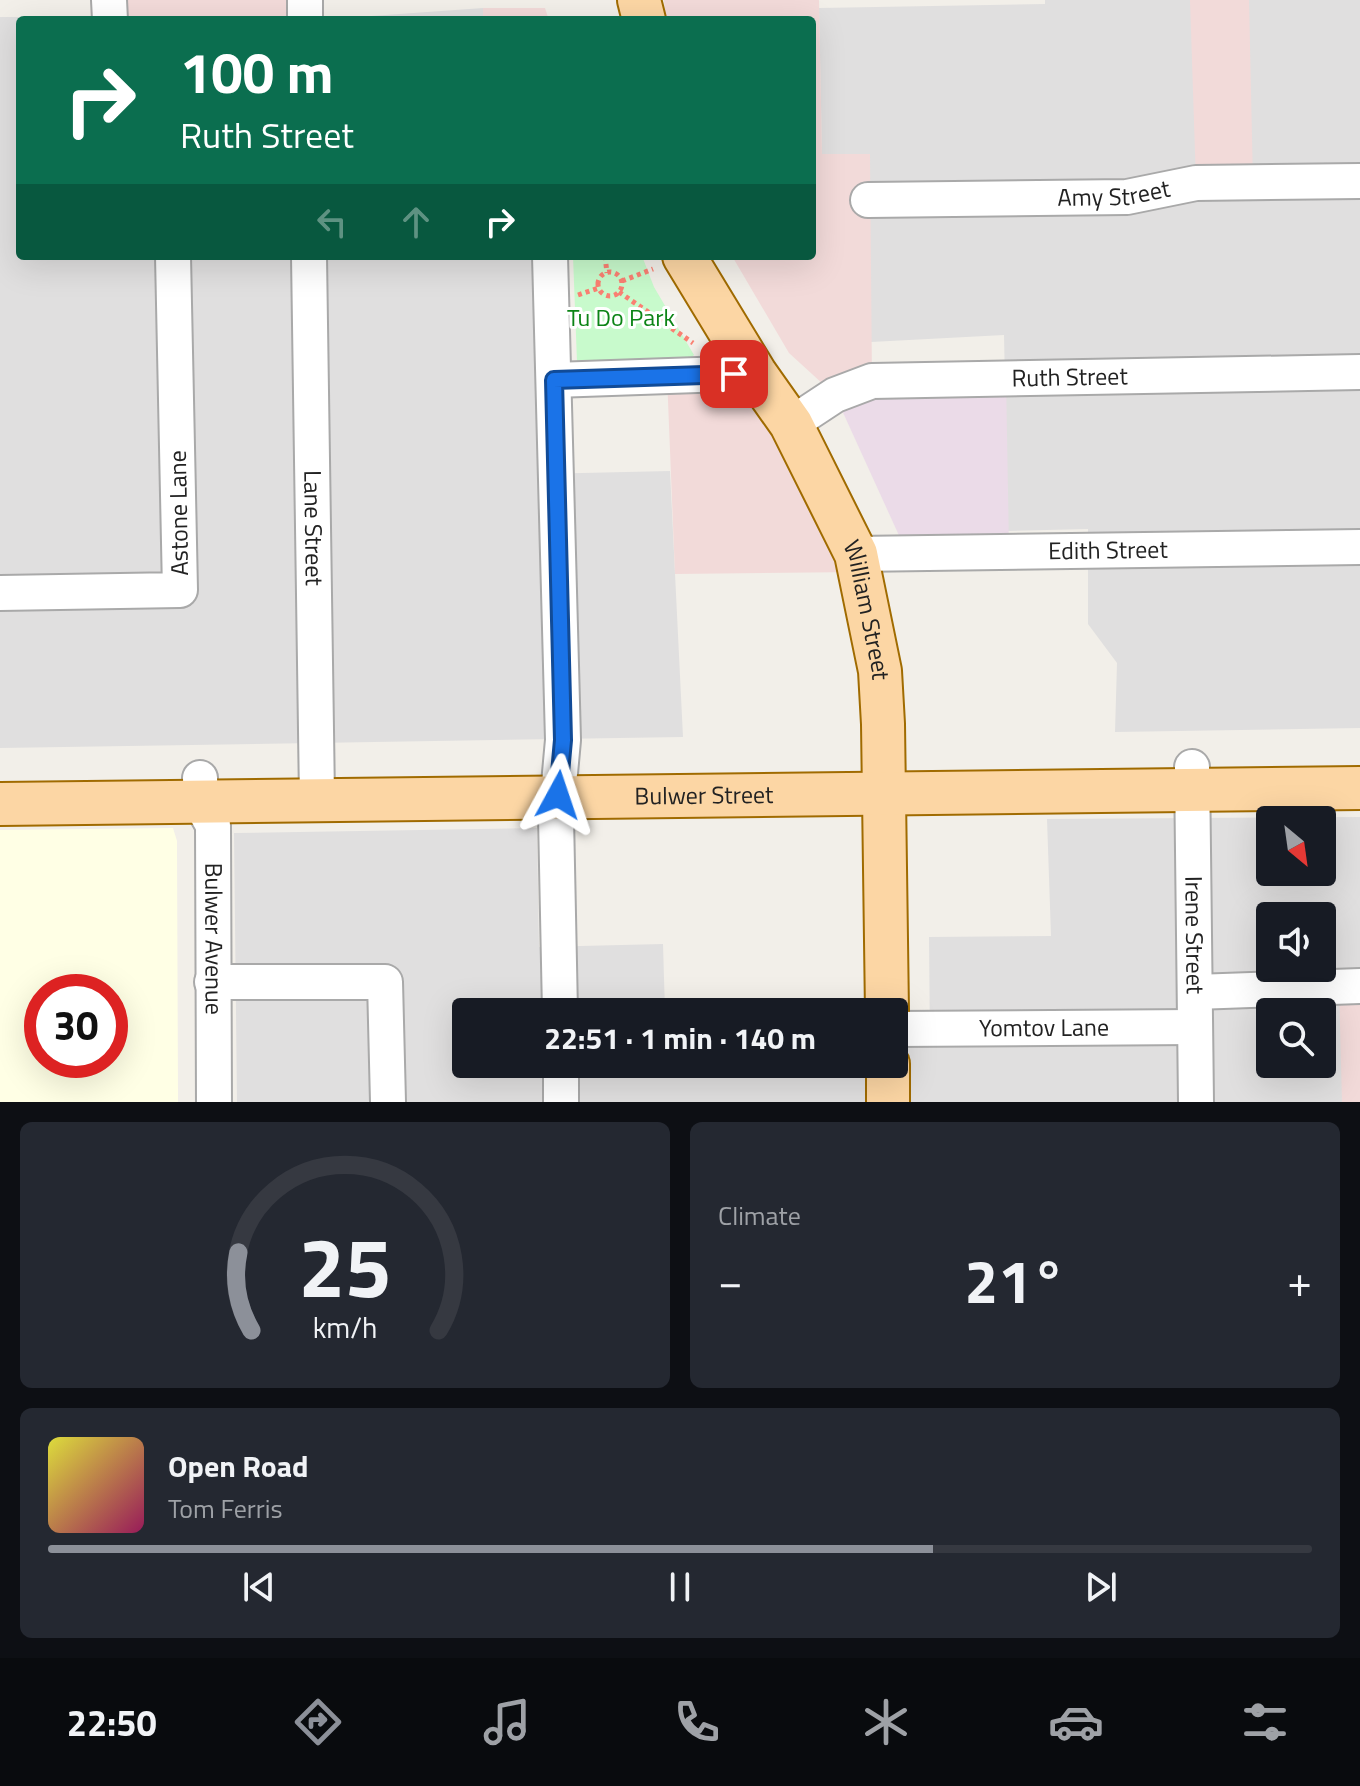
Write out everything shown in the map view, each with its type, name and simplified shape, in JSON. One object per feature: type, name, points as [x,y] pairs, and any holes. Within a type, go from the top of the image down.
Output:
[{"type":"main road","name":"William Street","points":[[669,263],[791,424],[856,554],[880,671],[886,783],[887,998]]},
{"type":"main road","name":"Bulwer Street","points":[[0,781],[201,789],[886,783],[1192,778],[1360,763]]},
{"type":"main road","name":"Bulwer Street","points":[[1192,778],[1360,788]]},
{"type":"main road","name":"Bulwer Street","points":[[0,804],[201,789]]},
{"type":"main road","points":[[888,1078],[888,1102]]},
{"type":"street","name":"Amy Street","points":[[868,200],[1127,197],[1183,186],[1360,181]]},
{"type":"street","name":"Astone Lane","points":[[0,593],[180,590],[173,260]]},
{"type":"street","name":"Lane Street","points":[[309,260],[317,787]]},
{"type":"street","points":[[550,260],[563,740],[559,784],[560,998]]},
{"type":"street","name":"Ruth Street","points":[[791,424],[835,395],[872,381],[1360,372]]},
{"type":"street","points":[[554,380],[755,373]]},
{"type":"street","name":"Edith Street","points":[[856,554],[1360,547]]},
{"type":"street","name":"Irene Street","points":[[1192,778],[1196,1102]]},
{"type":"street","name":"Bulwer Avenue","points":[[201,789],[213,825],[214,1102]]},
{"type":"street","points":[[212,982],[385,982],[388,1102]]},
{"type":"street","points":[[1195,992],[1360,986]]},
{"type":"street","name":"Yomtov Lane","points":[[908,1029],[1195,1027]]},
{"type":"street","points":[[561,1078],[561,1102]]},
{"type":"path","points":[[605,260],[607,273]]},
{"type":"path","points":[[622,281],[669,263]]},
{"type":"path","points":[[599,288],[601,277],[607,273],[615,273],[622,281]]},
{"type":"path","points":[[619,292],[622,281]]},
{"type":"path","points":[[599,288],[608,295],[619,292],[693,343]]},
{"type":"path","points":[[569,298],[599,288]]},
{"type":"shaded area","points":[[109,0],[305,0],[305,16],[110,16]]},
{"type":"shaded area","points":[[664,0],[819,0],[822,154],[870,154],[872,381],[835,395],[789,353],[734,260],[816,260],[816,16],[666,16]]},
{"type":"shaded area","points":[[1045,0],[1360,0],[1360,728],[1115,732],[1117,663],[1088,624],[1088,529],[1008,531],[1004,335],[871,342],[869,154],[822,154],[819,8],[1045,4]]},
{"type":"shaded area","points":[[1190,0],[1249,0],[1253,183],[1196,183]]},
{"type":"shaded area","points":[[483,8],[483,16],[372,16]]},
{"type":"shaded area","points":[[483,8],[545,8],[548,16],[483,16]]},
{"type":"shaded area","points":[[0,17],[16,17],[16,260],[536,260],[538,474],[670,471],[683,737],[0,748]]},
{"type":"shaded area","points":[[755,373],[860,572],[675,574],[667,376]]},
{"type":"shaded area","points":[[1006,378],[1009,551],[907,553],[835,395]]},
{"type":"shaded area","points":[[1336,817],[1360,817],[1360,1102],[237,1102],[234,833],[537,828],[539,947],[663,944],[665,998],[452,998],[452,1078],[908,1078],[908,1044],[930,1043],[929,937],[1051,936],[1047,819],[1256,818],[1256,886],[1336,886]]},
{"type":"shaded area","points":[[173,828],[177,841],[178,1102],[0,1102],[0,830]]},
{"type":"shaded area","points":[[1339,986],[1360,986],[1360,1102],[1342,1102]]},
{"type":"green space","name":"Tu Do Park","points":[[573,260],[644,260],[654,287],[694,355],[684,364],[577,362]]},
{"type":"route","points":[[558,795],[563,740],[554,380],[734,374]]}]
